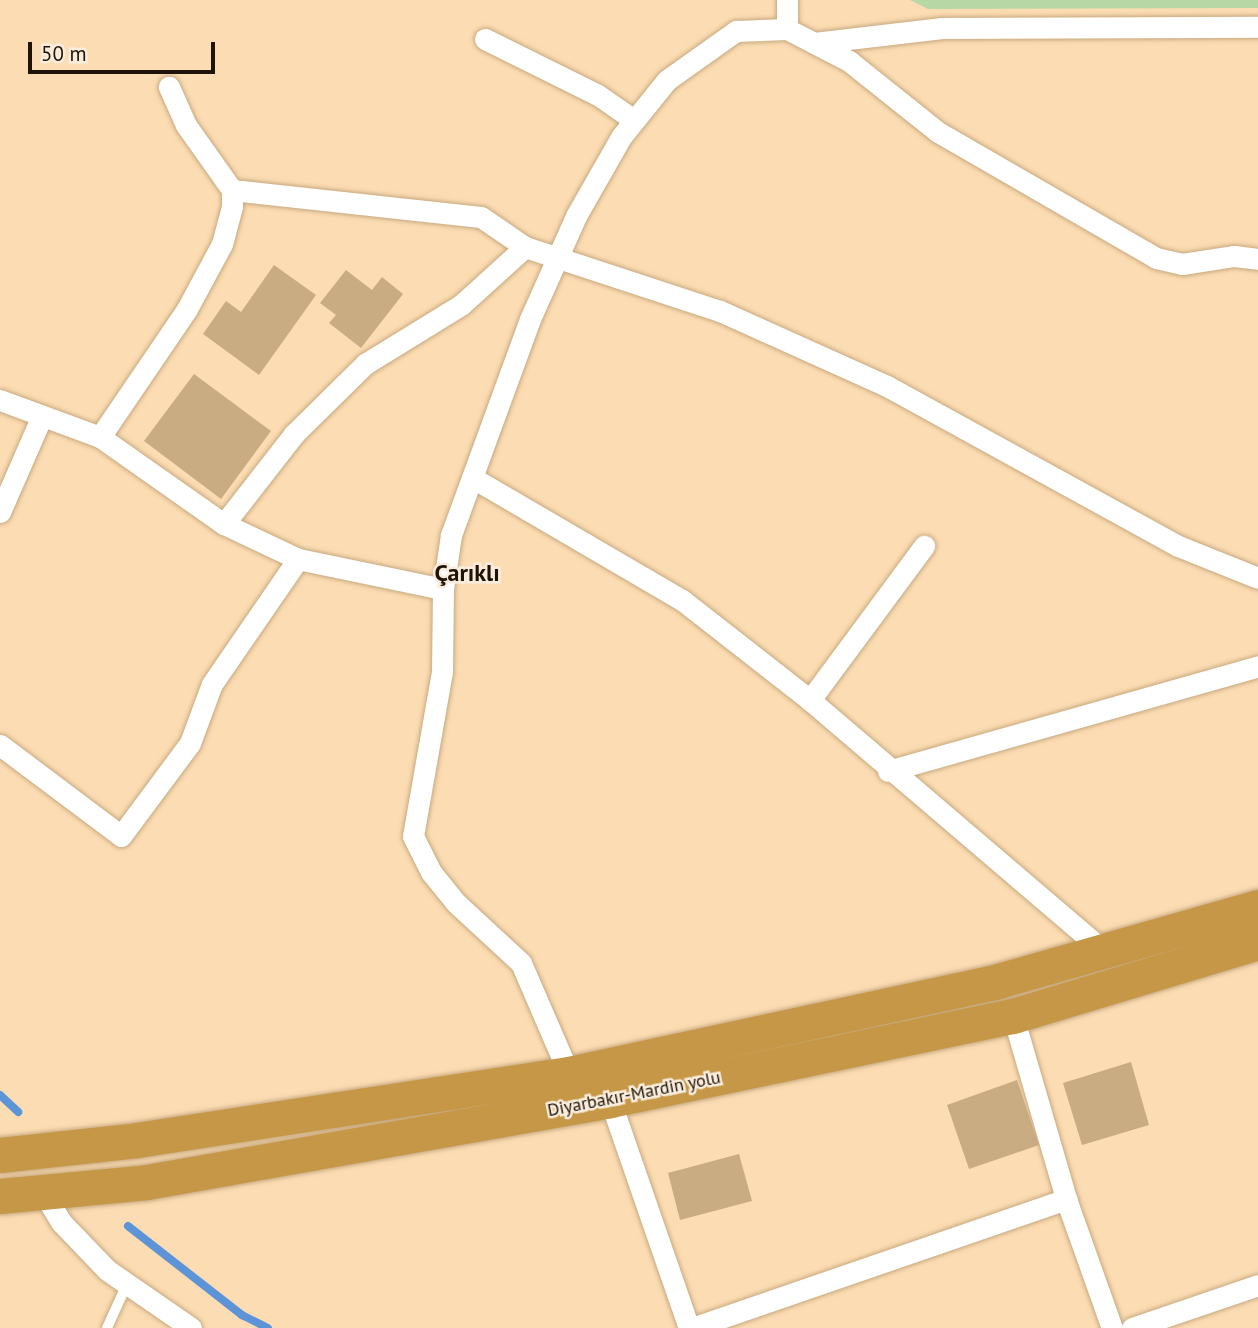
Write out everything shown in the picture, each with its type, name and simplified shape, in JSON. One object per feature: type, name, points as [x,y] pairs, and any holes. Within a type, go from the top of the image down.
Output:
[{"type":"highway","points":[[0,1155],[137,1140],[569,1074],[998,981],[1258,907]]},
{"type":"highway","name":"Diyarbakır-Mardin yolu","points":[[0,1196],[147,1182],[610,1100],[1013,1016],[1258,942]]},
{"type":"street","points":[[787,0],[787,29]]},
{"type":"street","points":[[814,43],[942,28],[1258,27]]},
{"type":"street","points":[[569,1074],[521,963],[456,903],[430,872],[413,836],[442,671],[443,589],[451,535],[557,258],[634,120],[667,80],[736,31],[787,29],[849,61],[938,132],[1156,258],[1182,264],[1234,256],[1258,259]]},
{"type":"street","points":[[485,38],[598,95],[634,120]]},
{"type":"street","points":[[100,437],[187,309],[222,244],[232,190],[186,125],[169,87]]},
{"type":"street","points":[[232,190],[481,217],[525,247],[720,311],[887,386],[1178,546],[1258,578]]},
{"type":"street","points":[[224,524],[295,434],[365,364],[461,305],[525,247]]},
{"type":"street","points":[[0,400],[100,437],[224,524],[298,559],[443,589]]},
{"type":"street","points":[[0,512],[42,416]]},
{"type":"street","points":[[473,478],[682,600],[810,700],[888,771],[1104,951]]},
{"type":"street","points":[[810,700],[924,546]]},
{"type":"street","points":[[0,746],[121,836],[190,743],[212,684],[298,559]]},
{"type":"street","points":[[888,771],[1258,666]]},
{"type":"street","points":[[1013,1016],[1066,1199],[1112,1328]]},
{"type":"street","points":[[610,1100],[690,1328],[1066,1199]]},
{"type":"street","points":[[43,1192],[61,1222],[127,1284],[191,1328]]},
{"type":"street","points":[[1132,1328],[1258,1285]]},
{"type":"lane","points":[[107,1328],[127,1284]]},
{"type":"green space","points":[[910,0],[1258,0],[1258,8],[928,9]]},
{"type":"building","points":[[274,265],[316,295],[259,375],[203,334],[226,301],[241,312]]},
{"type":"building","points":[[346,270],[372,290],[382,277],[403,294],[361,348],[329,323],[336,315],[320,303]]},
{"type":"building","points":[[194,374],[271,431],[221,499],[144,441]]},
{"type":"building","points":[[1131,1062],[1149,1125],[1082,1145],[1063,1083]]},
{"type":"building","points":[[1017,1080],[1039,1145],[969,1169],[947,1105]]},
{"type":"building","points":[[739,1154],[752,1201],[680,1220],[668,1173]]},
{"type":"waterway","points":[[0,1095],[18,1112]]},
{"type":"waterway","points":[[128,1226],[242,1315],[268,1328]]},
{"type":"district","name":"Çarıklı","points":[[467,573]]}]
